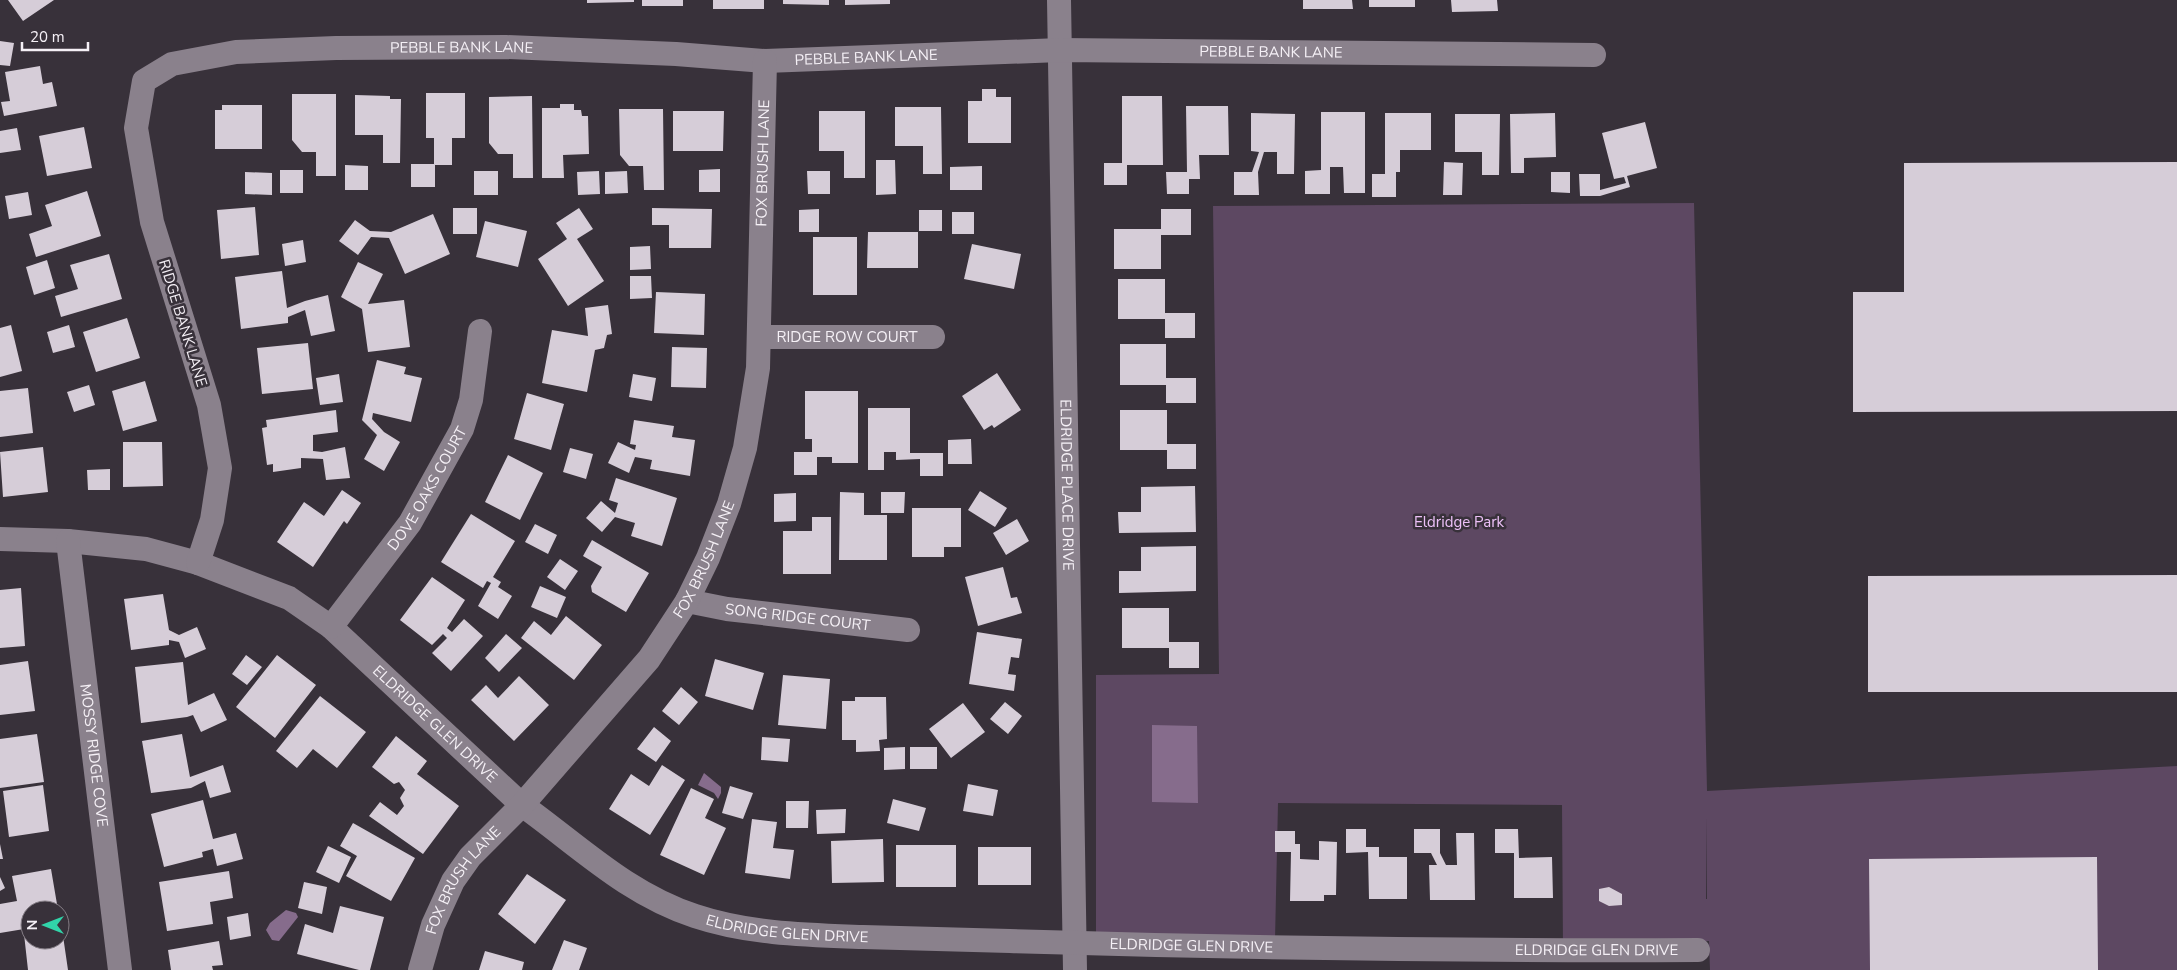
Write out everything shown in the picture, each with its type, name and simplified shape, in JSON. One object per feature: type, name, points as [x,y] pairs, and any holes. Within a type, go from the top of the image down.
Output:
[{"type":"street","name":"ELDRIDGE PLACE DRIVE","points":[[1059,0],[1075,970]]},
{"type":"street","name":"PEBBLE BANK LANE","points":[[144,81],[172,64],[236,52],[336,48],[506,47],[676,54],[765,61],[1060,50],[1594,55]]},
{"type":"street","name":"FOX BRUSH LANE","points":[[420,970],[433,925],[454,881],[470,857],[522,805],[649,659],[687,601],[708,558],[729,504],[745,448],[753,405],[759,337],[765,61]]},
{"type":"street","name":"RIDGE BANK LANE","points":[[144,81],[136,128],[152,222],[209,405],[220,468],[212,520],[198,563]]},
{"type":"street","name":"DOVE OAKS COURT","points":[[331,627],[410,523],[462,429],[471,400],[480,330]]},
{"type":"street","name":"RIDGE ROW COURT","points":[[759,337],[933,337]]},
{"type":"street","name":"ELDRIDGE GLEN DRIVE","points":[[0,539],[68,541],[146,549],[198,563],[289,598],[331,627],[522,805],[554,828],[594,862],[650,898],[692,916],[714,922],[761,931],[810,936],[1074,943],[1510,960],[1698,950]]},
{"type":"street","name":"MOSSY RIDGE COVE","points":[[68,541],[120,970]]},
{"type":"street","name":"SONG RIDGE COURT","points":[[687,601],[727,609],[908,630]]},
{"type":"green space","name":"Eldridge Park","points":[[1694,203],[1707,791],[2177,766],[2177,970],[1710,970],[1709,941],[1563,950],[1562,805],[1278,803],[1275,940],[1096,943],[1096,675],[1219,674],[1213,206]],"holes":[[[1707,817],[1707,899],[1706,899]]]},
{"type":"shaded area","points":[[1152,725],[1197,726],[1198,803],[1152,802]]},
{"type":"shaded area","points":[[704,773],[721,787],[718,799],[714,793],[698,785]]},
{"type":"shaded area","points":[[286,910],[296,913],[298,917],[279,941],[272,940],[266,930],[270,923]]},
{"type":"building","points":[[8,0],[54,0],[23,21]]},
{"type":"building","points":[[587,0],[634,0],[634,2],[587,3]]},
{"type":"building","points":[[642,0],[683,0],[683,6],[642,6]]},
{"type":"building","points":[[713,0],[764,0],[764,9],[713,9]]},
{"type":"building","points":[[783,0],[829,0],[829,5],[783,4]]},
{"type":"building","points":[[845,0],[890,0],[890,4],[845,5]]},
{"type":"building","points":[[1303,0],[1352,0],[1353,9],[1303,9]]},
{"type":"building","points":[[1369,0],[1415,0],[1415,7],[1369,7]]},
{"type":"building","points":[[1451,0],[1497,0],[1498,11],[1452,12]]},
{"type":"building","points":[[0,41],[14,43],[10,66],[0,65]]},
{"type":"building","points":[[40,66],[43,84],[52,82],[57,106],[4,116],[1,102],[10,101],[5,72]]},
{"type":"building","points":[[982,89],[996,89],[996,97],[1011,97],[1011,143],[968,143],[968,101],[982,101]]},
{"type":"building","points":[[426,93],[465,93],[465,138],[452,138],[452,165],[435,165],[435,187],[411,187],[411,164],[434,164],[434,138],[426,138]]},
{"type":"building","points":[[292,94],[336,94],[336,176],[316,176],[316,152],[302,152],[292,140]]},
{"type":"building","points":[[355,95],[390,96],[390,99],[401,99],[400,163],[383,163],[383,135],[355,135]]},
{"type":"building","points":[[532,96],[533,178],[513,178],[513,154],[498,154],[489,143],[489,97]]},
{"type":"building","points":[[1122,96],[1162,96],[1163,165],[1127,165],[1127,185],[1104,185],[1104,163],[1122,163]]},
{"type":"building","points":[[560,104],[574,104],[574,110],[581,110],[582,116],[588,116],[589,154],[563,155],[564,178],[542,178],[542,108],[560,108]]},
{"type":"building","points":[[222,105],[262,105],[262,149],[215,149],[215,110],[222,110]]},
{"type":"building","points":[[1186,106],[1228,106],[1229,155],[1199,155],[1200,179],[1189,179],[1189,194],[1167,194],[1166,172],[1187,172]]},
{"type":"building","points":[[895,107],[941,107],[942,174],[923,174],[923,146],[895,146]]},
{"type":"building","points":[[619,109],[663,109],[664,190],[644,190],[643,166],[629,166],[620,155]]},
{"type":"building","points":[[673,111],[724,111],[723,151],[673,151]]},
{"type":"building","points":[[819,111],[865,111],[865,178],[844,178],[844,151],[819,151]]},
{"type":"building","points":[[1321,112],[1365,112],[1365,193],[1344,193],[1343,167],[1330,167],[1330,194],[1305,194],[1305,171],[1321,170]]},
{"type":"building","points":[[1251,113],[1295,114],[1294,174],[1277,174],[1277,152],[1264,152],[1258,172],[1259,195],[1234,195],[1234,172],[1252,172],[1259,152],[1251,151]]},
{"type":"building","points":[[1385,113],[1431,113],[1431,150],[1400,150],[1400,172],[1396,172],[1396,197],[1372,197],[1372,174],[1385,174]]},
{"type":"building","points":[[1555,113],[1556,157],[1524,158],[1524,173],[1511,173],[1510,114]]},
{"type":"building","points":[[1455,114],[1500,114],[1499,175],[1482,175],[1482,152],[1455,152]]},
{"type":"building","points":[[1645,122],[1657,168],[1627,176],[1630,187],[1600,196],[1580,196],[1579,174],[1600,174],[1600,190],[1626,183],[1624,177],[1614,179],[1602,133]]},
{"type":"building","points":[[84,127],[92,168],[47,176],[39,136]]},
{"type":"building","points":[[17,128],[21,150],[0,153],[0,131]]},
{"type":"building","points":[[876,160],[895,160],[896,194],[876,195]]},
{"type":"building","points":[[1444,162],[1463,163],[1462,195],[1443,195]]},
{"type":"building","points":[[2177,162],[2177,411],[1853,412],[1853,292],[1904,292],[1904,163]]},
{"type":"building","points":[[345,165],[368,166],[368,190],[345,190]]},
{"type":"building","points":[[982,166],[982,190],[950,190],[950,167]]},
{"type":"building","points":[[720,169],[720,192],[699,192],[699,170]]},
{"type":"building","points":[[280,170],[303,170],[303,193],[280,193]]},
{"type":"building","points":[[474,171],[498,171],[498,195],[474,195]]},
{"type":"building","points":[[599,171],[600,194],[578,195],[577,172]]},
{"type":"building","points":[[627,171],[628,193],[605,194],[605,172]]},
{"type":"building","points":[[807,171],[830,171],[830,194],[808,194]]},
{"type":"building","points":[[245,172],[272,173],[272,195],[245,194]]},
{"type":"building","points":[[1551,172],[1570,172],[1570,193],[1551,192]]},
{"type":"building","points":[[87,191],[101,236],[36,257],[29,234],[52,226],[45,205]]},
{"type":"building","points":[[28,192],[32,215],[9,219],[5,196]]},
{"type":"building","points":[[255,207],[259,255],[221,259],[217,210]]},
{"type":"building","points":[[453,208],[477,208],[477,234],[453,234]]},
{"type":"building","points":[[579,208],[593,229],[577,239],[604,281],[568,306],[538,259],[567,239],[556,223]]},
{"type":"building","points":[[652,208],[712,209],[711,248],[669,248],[669,225],[652,225]]},
{"type":"building","points":[[819,209],[819,232],[799,232],[799,210]]},
{"type":"building","points":[[1161,209],[1191,209],[1191,235],[1161,235],[1161,269],[1114,269],[1114,229],[1161,229]]},
{"type":"building","points":[[919,210],[942,210],[942,231],[919,231]]},
{"type":"building","points":[[952,212],[974,212],[974,234],[952,234]]},
{"type":"building","points":[[433,214],[450,254],[405,274],[389,238],[371,237],[358,255],[339,241],[355,220],[370,231],[391,232]]},
{"type":"building","points":[[485,221],[527,231],[518,267],[476,257]]},
{"type":"building","points":[[868,232],[918,232],[918,268],[867,268]]},
{"type":"building","points":[[813,237],[857,237],[857,295],[813,295]]},
{"type":"building","points":[[303,240],[306,262],[285,266],[282,244]]},
{"type":"building","points":[[972,244],[1021,254],[1014,289],[964,279]]},
{"type":"building","points":[[650,246],[651,269],[630,270],[630,247]]},
{"type":"building","points":[[109,254],[122,299],[61,317],[55,296],[78,289],[70,265]]},
{"type":"building","points":[[47,260],[55,288],[34,295],[26,267]]},
{"type":"building","points":[[358,262],[383,274],[368,304],[404,300],[410,347],[368,352],[362,309],[341,297]]},
{"type":"building","points":[[282,271],[287,308],[328,295],[335,331],[311,336],[305,310],[288,317],[288,323],[241,329],[235,277]]},
{"type":"building","points":[[630,276],[651,276],[652,298],[630,299]]},
{"type":"building","points":[[1118,279],[1165,279],[1165,313],[1195,313],[1195,338],[1165,338],[1165,319],[1118,319]]},
{"type":"building","points":[[656,292],[705,294],[704,335],[654,333]]},
{"type":"building","points":[[608,305],[612,334],[607,335],[604,348],[595,350],[587,392],[542,383],[552,330],[588,336],[585,308]]},
{"type":"building","points":[[127,318],[140,358],[96,372],[83,332]]},
{"type":"building","points":[[11,325],[22,371],[0,377],[0,328]]},
{"type":"building","points":[[69,325],[75,347],[53,353],[47,332]]},
{"type":"building","points":[[308,343],[313,389],[262,394],[257,348]]},
{"type":"building","points":[[1120,344],[1166,344],[1166,378],[1196,378],[1196,403],[1166,403],[1166,385],[1120,385]]},
{"type":"building","points":[[672,347],[707,348],[706,388],[671,387]]},
{"type":"building","points":[[377,360],[406,367],[404,374],[422,378],[411,422],[373,413],[372,419],[384,432],[400,442],[384,471],[364,459],[377,435],[362,420]]},
{"type":"building","points":[[997,373],[1021,410],[994,428],[992,425],[984,430],[962,396]]},
{"type":"building","points":[[339,374],[343,402],[320,405],[316,378]]},
{"type":"building","points":[[633,374],[656,378],[652,401],[629,397]]},
{"type":"building","points":[[145,381],[157,421],[123,431],[112,391]]},
{"type":"building","points":[[89,385],[95,405],[74,412],[67,392]]},
{"type":"building","points":[[28,388],[33,433],[0,437],[0,391]]},
{"type":"building","points":[[805,391],[858,391],[858,463],[832,463],[832,457],[817,457],[817,475],[794,475],[794,452],[812,452],[812,439],[805,439]]},
{"type":"building","points":[[527,393],[564,404],[551,450],[514,439]]},
{"type":"building","points":[[868,408],[910,408],[910,453],[943,453],[943,476],[920,476],[920,459],[896,460],[896,452],[884,452],[884,470],[868,470]]},
{"type":"building","points":[[336,410],[338,432],[313,435],[313,451],[322,452],[345,447],[350,478],[326,480],[323,459],[301,458],[301,468],[273,472],[273,464],[267,465],[262,428],[267,427],[266,420]]},
{"type":"building","points":[[1120,410],[1167,410],[1167,444],[1196,444],[1196,469],[1167,469],[1167,450],[1120,450]]},
{"type":"building","points":[[634,420],[674,426],[672,437],[695,440],[690,476],[650,469],[652,460],[635,457],[629,473],[608,463],[618,442],[635,450],[636,445],[630,444]]},
{"type":"building","points":[[971,439],[972,464],[948,464],[948,440]]},
{"type":"building","points":[[123,442],[162,442],[163,486],[123,487]]},
{"type":"building","points":[[43,447],[48,492],[3,497],[0,452]]},
{"type":"building","points":[[570,448],[593,454],[586,479],[563,472]]},
{"type":"building","points":[[508,455],[543,473],[520,520],[485,502]]},
{"type":"building","points":[[110,469],[110,490],[88,490],[87,470]]},
{"type":"building","points":[[616,478],[677,498],[662,546],[631,536],[635,523],[615,517],[602,532],[586,518],[601,501],[615,513],[618,503],[609,500]]},
{"type":"building","points":[[1195,486],[1196,532],[1119,533],[1118,512],[1141,512],[1141,487]]},
{"type":"building","points":[[342,490],[361,503],[347,524],[344,521],[313,567],[277,542],[304,502],[324,516]]},
{"type":"building","points":[[980,491],[1007,508],[995,527],[968,510]]},
{"type":"building","points":[[840,492],[864,493],[864,515],[887,515],[887,560],[839,560]]},
{"type":"building","points":[[881,492],[905,492],[904,513],[881,513]]},
{"type":"building","points":[[796,493],[796,521],[774,522],[774,494]]},
{"type":"building","points":[[912,508],[961,508],[961,547],[944,547],[944,557],[912,557]]},
{"type":"building","points":[[471,514],[515,541],[493,577],[501,582],[498,587],[512,596],[498,619],[478,606],[491,583],[487,581],[483,588],[441,562]]},
{"type":"building","points":[[812,517],[831,517],[831,574],[783,574],[783,531],[812,531]]},
{"type":"building","points":[[1017,519],[1029,541],[1006,555],[993,533]]},
{"type":"building","points":[[535,524],[557,535],[548,554],[525,542]]},
{"type":"building","points":[[592,540],[649,573],[626,612],[592,592],[591,586],[602,567],[583,556]]},
{"type":"building","points":[[1196,546],[1196,591],[1119,593],[1119,571],[1141,571],[1141,547]]},
{"type":"building","points":[[560,559],[578,571],[565,590],[547,577]]},
{"type":"building","points":[[1003,567],[1011,598],[1017,597],[1022,613],[978,626],[965,577]]},
{"type":"building","points":[[2177,575],[2177,692],[1868,692],[1868,576]]},
{"type":"building","points":[[432,577],[465,600],[447,628],[452,632],[464,619],[483,636],[451,671],[432,653],[447,638],[443,634],[432,645],[400,620]]},
{"type":"building","points":[[540,586],[566,597],[557,618],[531,607]]},
{"type":"building","points":[[21,588],[25,646],[0,648],[0,590]]},
{"type":"building","points":[[163,594],[169,630],[179,635],[197,627],[206,649],[185,658],[179,642],[169,640],[169,645],[131,650],[124,599]]},
{"type":"building","points":[[1122,608],[1169,608],[1169,642],[1199,642],[1199,668],[1169,668],[1169,648],[1122,648]]},
{"type":"building","points":[[566,616],[602,645],[574,680],[521,638],[534,621],[551,635]]},
{"type":"building","points":[[977,632],[1022,639],[1019,658],[1011,657],[1008,674],[1016,675],[1014,691],[969,684]]},
{"type":"building","points":[[506,634],[522,648],[499,672],[485,658]]},
{"type":"building","points":[[246,655],[262,667],[247,685],[232,674]]},
{"type":"building","points":[[277,655],[316,685],[275,738],[236,707]]},
{"type":"building","points":[[715,659],[764,673],[753,710],[705,696]]},
{"type":"building","points":[[28,661],[35,711],[0,715],[0,665]]},
{"type":"building","points":[[183,662],[188,705],[214,693],[227,720],[201,732],[193,715],[141,723],[135,667]]},
{"type":"building","points":[[783,675],[830,679],[826,729],[778,725]]},
{"type":"building","points":[[519,676],[549,705],[514,741],[471,700],[486,685],[498,698]]},
{"type":"building","points":[[681,687],[698,702],[679,725],[662,711]]},
{"type":"building","points":[[320,696],[366,732],[337,768],[313,749],[297,768],[276,751]]},
{"type":"building","points":[[855,697],[886,697],[887,739],[879,740],[880,751],[856,752],[856,740],[842,740],[842,701],[855,701]]},
{"type":"building","points":[[1005,702],[1022,716],[1008,734],[990,719]]},
{"type":"building","points":[[963,703],[985,732],[951,758],[929,729]]},
{"type":"building","points":[[654,727],[671,741],[656,762],[637,749]]},
{"type":"building","points":[[37,734],[44,782],[0,788],[0,739]]},
{"type":"building","points":[[182,734],[190,777],[223,765],[231,792],[210,798],[205,781],[191,788],[151,793],[142,741]]},
{"type":"building","points":[[396,736],[427,761],[417,774],[459,806],[423,854],[369,816],[380,802],[397,815],[404,806],[400,798],[405,790],[399,782],[394,784],[372,767]]},
{"type":"building","points":[[762,737],[790,739],[788,762],[761,760]]},
{"type":"building","points":[[905,747],[905,769],[884,770],[884,748]]},
{"type":"building","points":[[910,747],[937,747],[937,769],[910,769]]},
{"type":"building","points":[[662,765],[685,780],[650,835],[609,809],[631,774],[649,786]]},
{"type":"building","points":[[968,784],[998,790],[993,816],[963,811]]},
{"type":"building","points":[[43,785],[49,831],[9,837],[3,791]]},
{"type":"building","points":[[730,786],[753,793],[743,819],[722,813]]},
{"type":"building","points":[[691,788],[714,799],[705,818],[726,828],[704,875],[660,855]]},
{"type":"building","points":[[893,799],[926,808],[919,831],[887,823]]},
{"type":"building","points":[[203,800],[213,839],[236,833],[243,859],[217,866],[213,849],[202,852],[203,857],[164,867],[151,814]]},
{"type":"building","points":[[786,801],[809,801],[808,828],[786,828]]},
{"type":"building","points":[[846,809],[845,833],[817,834],[816,810]]},
{"type":"building","points":[[752,819],[777,822],[773,848],[794,850],[790,879],[745,873]]},
{"type":"building","points":[[353,823],[415,858],[391,901],[346,876],[357,856],[340,846]]},
{"type":"building","points":[[1346,829],[1366,829],[1366,847],[1379,847],[1379,857],[1407,857],[1407,899],[1369,899],[1368,852],[1346,853]]},
{"type":"building","points":[[1414,829],[1440,829],[1440,853],[1446,865],[1457,865],[1456,833],[1474,833],[1475,900],[1430,900],[1429,865],[1437,865],[1431,853],[1414,853]]},
{"type":"building","points":[[1495,829],[1518,829],[1519,858],[1552,857],[1553,898],[1514,898],[1514,853],[1495,853]]},
{"type":"building","points":[[1275,831],[1295,831],[1295,844],[1300,844],[1300,859],[1319,860],[1319,841],[1337,842],[1336,895],[1324,895],[1324,901],[1290,901],[1291,852],[1275,852]]},
{"type":"building","points":[[883,839],[884,882],[832,883],[831,841]]},
{"type":"building","points":[[0,844],[3,859],[0,859]]},
{"type":"building","points":[[896,845],[956,845],[956,887],[896,887]]},
{"type":"building","points":[[328,846],[351,857],[339,883],[316,872]]},
{"type":"building","points":[[978,847],[1031,847],[1031,885],[978,885]]},
{"type":"building","points":[[2097,857],[2098,970],[1870,970],[1869,859]]},
{"type":"building","points":[[51,869],[56,900],[20,900],[20,930],[0,933],[0,904],[17,901],[12,876]]},
{"type":"building","points":[[229,871],[233,898],[210,902],[213,924],[167,931],[159,882]]},
{"type":"building","points":[[527,874],[566,900],[535,944],[498,914]]},
{"type":"building","points":[[0,877],[5,888],[0,891]]},
{"type":"building","points":[[304,882],[327,887],[322,914],[298,908]]},
{"type":"building","points":[[1609,887],[1622,894],[1622,905],[1609,906],[1599,901],[1599,889]]},
{"type":"building","points":[[340,906],[384,917],[370,970],[359,970],[297,954],[305,924],[333,933]]},
{"type":"building","points":[[248,913],[251,936],[230,940],[227,917]]},
{"type":"building","points":[[564,940],[587,948],[579,970],[552,970]]},
{"type":"building","points":[[219,941],[223,965],[212,966],[213,970],[171,970],[168,950]]},
{"type":"building","points":[[26,950],[65,950],[68,970],[28,970]]},
{"type":"building","points":[[485,951],[524,962],[522,970],[479,970]]}]
